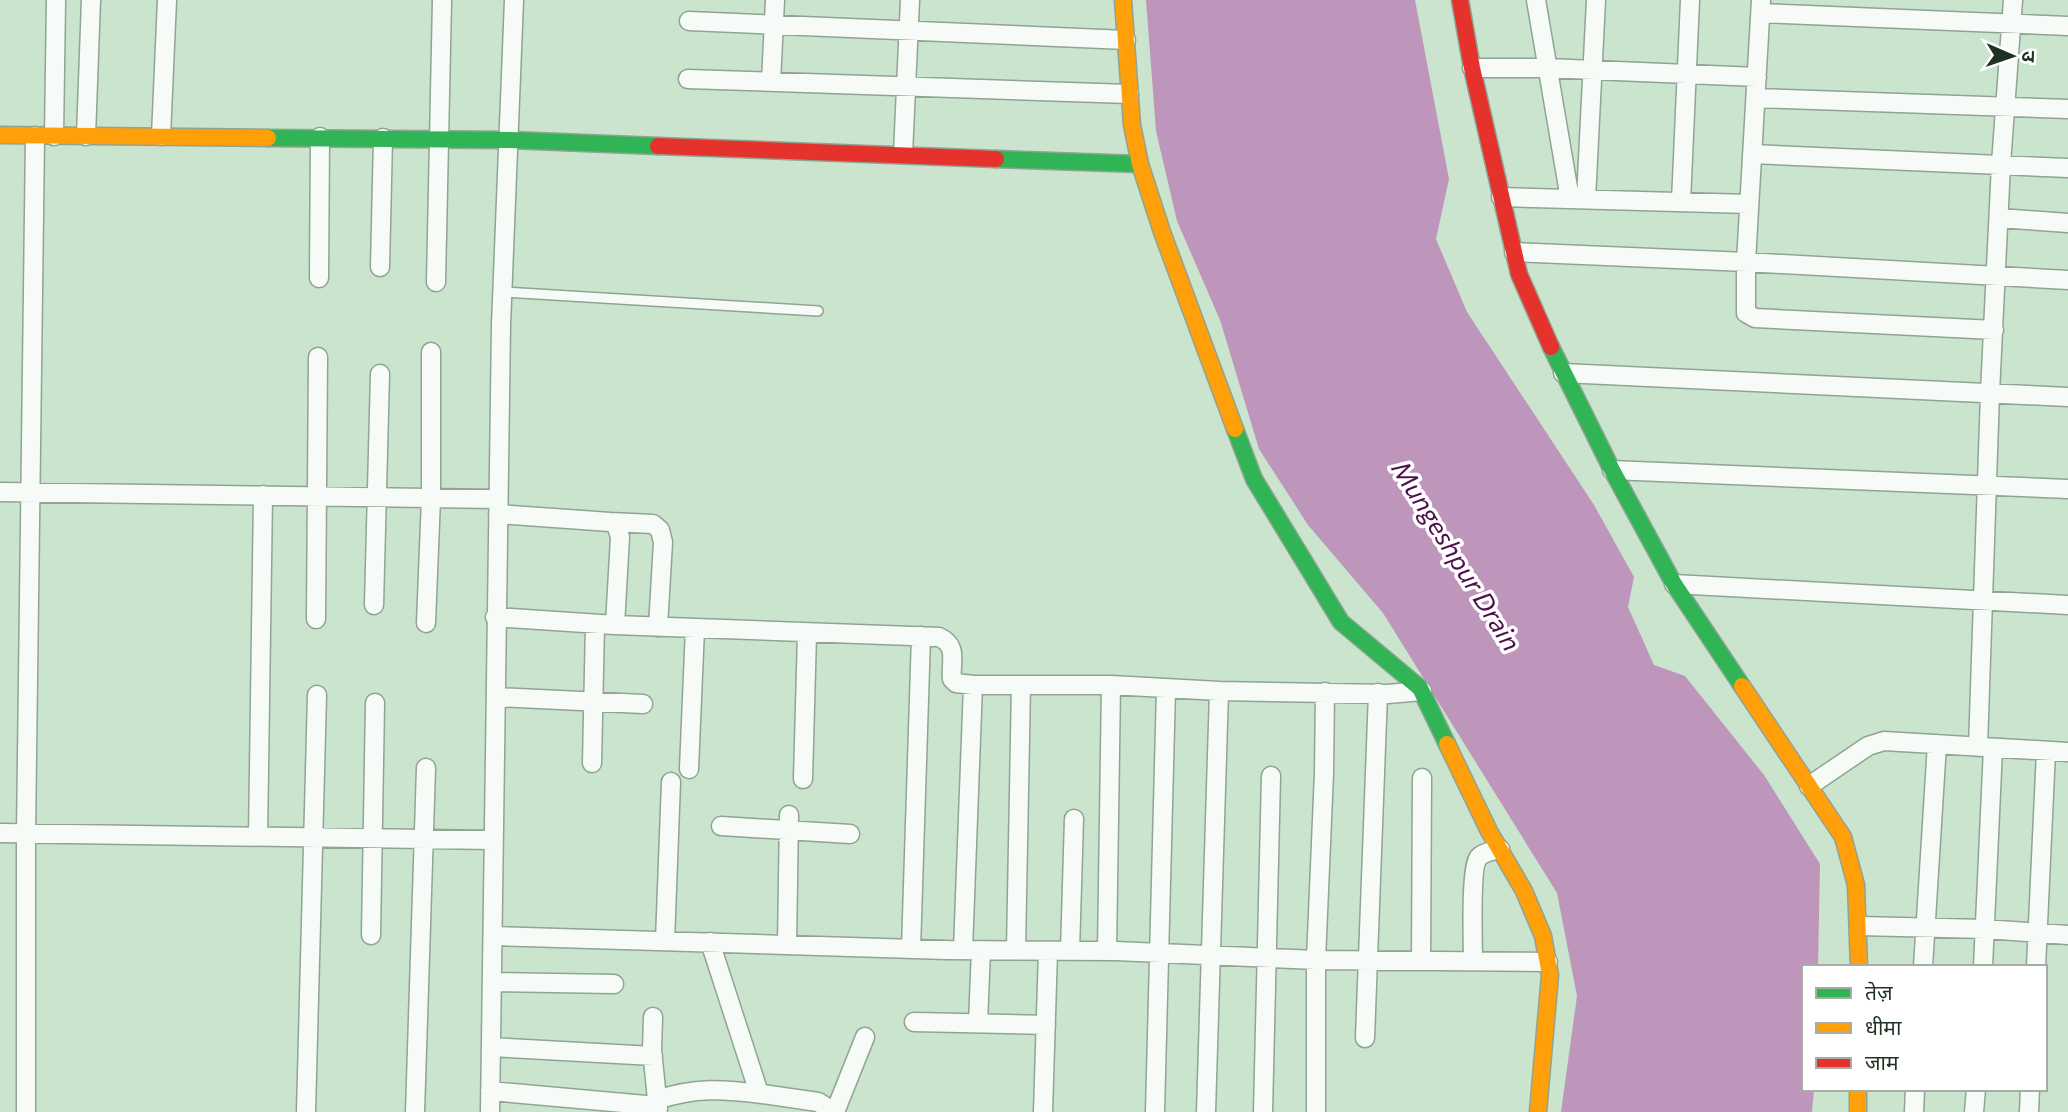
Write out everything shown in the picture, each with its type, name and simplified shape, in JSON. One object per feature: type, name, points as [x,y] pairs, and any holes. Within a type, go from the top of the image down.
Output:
[{"type":"street","points":[[54,136],[56,0]]},
{"type":"street","points":[[86,136],[91,0]]},
{"type":"street","points":[[162,136],[167,0]]},
{"type":"street","points":[[436,282],[442,0]]},
{"type":"street","points":[[490,1112],[495,617],[502,292],[514,0]]},
{"type":"street","points":[[771,82],[775,0]]},
{"type":"street","points":[[903,155],[910,0]]},
{"type":"street","points":[[1123,0],[1132,125],[1140,164],[1162,232],[1254,479],[1341,622],[1422,691],[1489,831],[1537,919],[1548,962],[1549,983],[1538,1112]]},
{"type":"street","points":[[1460,0],[1472,68],[1519,274],[1563,373],[1674,584],[1848,848],[1856,894],[1859,965]]},
{"type":"street","points":[[1536,0],[1547,68],[1578,199]]},
{"type":"street","points":[[1578,199],[1593,69],[1596,0]]},
{"type":"street","points":[[1681,202],[1690,0]]},
{"type":"street","points":[[1983,965],[1985,748],[1981,600],[2001,164],[2013,0]]},
{"type":"street","points":[[1994,330],[1755,318],[1746,313],[1746,261],[1761,6],[2011,25],[2068,26]]},
{"type":"street","points":[[689,21],[1126,40]]},
{"type":"street","points":[[1472,68],[1593,69],[1756,77]]},
{"type":"street","points":[[688,79],[1129,94]]},
{"type":"street","points":[[1756,98],[2068,109]]},
{"type":"street","points":[[0,135],[510,140],[1140,164]]},
{"type":"street","points":[[26,1112],[26,834],[36,136]]},
{"type":"street","points":[[319,278],[320,137]]},
{"type":"street","points":[[380,267],[383,138]]},
{"type":"street","points":[[1752,154],[2068,168]]},
{"type":"street","points":[[1501,197],[1749,204]]},
{"type":"street","points":[[1999,218],[2068,223]]},
{"type":"street","points":[[1514,252],[1746,261],[2068,280]]},
{"type":"street","points":[[426,623],[431,352]]},
{"type":"street","points":[[317,619],[318,357]]},
{"type":"street","points":[[1563,373],[2068,397]]},
{"type":"street","points":[[374,605],[380,374]]},
{"type":"street","points":[[1612,470],[2068,489]]},
{"type":"street","points":[[0,492],[430,498],[610,522],[653,524],[660,530],[663,542],[657,627]]},
{"type":"street","points":[[258,837],[263,495]]},
{"type":"street","points":[[610,522],[619,529],[620,537],[615,625]]},
{"type":"street","points":[[1674,584],[2068,605]]},
{"type":"street","points":[[495,617],[807,634],[939,637],[948,641],[953,650],[953,680],[956,683],[973,685],[1111,685],[1219,691],[1422,691]]},
{"type":"street","points":[[592,763],[595,624]]},
{"type":"street","points":[[689,769],[695,628]]},
{"type":"street","points":[[803,779],[807,634]]},
{"type":"street","points":[[911,949],[921,636]]},
{"type":"street","points":[[973,685],[972,950],[978,1023]]},
{"type":"street","points":[[1016,950],[1021,685]]},
{"type":"street","points":[[1107,951],[1111,685]]},
{"type":"street","points":[[1155,1112],[1166,689]]},
{"type":"street","points":[[1206,1112],[1219,691]]},
{"type":"street","points":[[1316,1112],[1316,960],[1325,692]]},
{"type":"street","points":[[1365,1038],[1378,693]]},
{"type":"street","points":[[306,1112],[317,695]]},
{"type":"street","points":[[496,697],[643,704]]},
{"type":"street","points":[[371,935],[375,703]]},
{"type":"street","points":[[1809,786],[1875,743],[1893,741],[2068,752]]},
{"type":"street","points":[[1923,965],[1937,744]]},
{"type":"street","points":[[2036,965],[2046,751]]},
{"type":"street","points":[[415,1112],[426,768]]},
{"type":"street","points":[[1264,1112],[1271,776]]},
{"type":"street","points":[[1421,961],[1422,778]]},
{"type":"street","points":[[665,941],[671,782]]},
{"type":"street","points":[[1070,951],[1074,819]]},
{"type":"street","points":[[787,945],[789,822]]},
{"type":"street","points":[[721,826],[789,822],[850,834]]},
{"type":"street","points":[[0,833],[494,840]]},
{"type":"street","points":[[1473,961],[1473,888],[1476,860],[1500,849]]},
{"type":"street","points":[[1859,926],[1985,929],[2068,935]]},
{"type":"street","points":[[493,936],[911,949],[1107,951],[1266,959],[1548,962]]},
{"type":"street","points":[[710,942],[736,1029],[758,1090],[762,1094]]},
{"type":"street","points":[[1043,1112],[1048,951]]},
{"type":"street","points":[[493,982],[614,984]]},
{"type":"street","points":[[653,1017],[657,1106]]},
{"type":"street","points":[[914,1022],[1046,1025]]},
{"type":"street","points":[[491,1091],[657,1106],[679,1092],[717,1088],[818,1102],[835,1112],[865,1037]]},
{"type":"street","points":[[491,1047],[653,1056]]},
{"type":"street","points":[[1858,1091],[1858,1112]]},
{"type":"street","points":[[1914,1112],[1915,1091]]},
{"type":"street","points":[[1974,1112],[1976,1091]]},
{"type":"street","points":[[2029,1112],[2030,1091]]},
{"type":"lane","points":[[502,292],[817,311]]},
{"type":"water","name":"Mungeshpur Drain","points":[[1146,0],[1415,0],[1449,179],[1436,239],[1467,312],[1594,505],[1634,577],[1628,607],[1654,665],[1685,676],[1764,775],[1820,864],[1818,965],[1802,965],[1802,1091],[1814,1091],[1812,1112],[1561,1112],[1577,996],[1557,893],[1383,613],[1308,525],[1259,449],[1220,320],[1177,221],[1156,131]]},
{"type":"traffic: fast","points":[[268,138],[510,140],[658,146]]},
{"type":"traffic: fast","points":[[996,159],[1140,164]]},
{"type":"traffic: fast","points":[[1551,347],[1612,470],[1674,584],[1742,686]]},
{"type":"traffic: fast","points":[[1235,429],[1254,479],[1341,622],[1420,688],[1447,744]]},
{"type":"traffic: slow","points":[[1123,0],[1132,125],[1140,164],[1162,232],[1235,429]]},
{"type":"traffic: slow","points":[[0,135],[268,138]]},
{"type":"traffic: slow","points":[[1742,686],[1843,837],[1856,885],[1859,965]]},
{"type":"traffic: slow","points":[[1447,744],[1489,831],[1524,891],[1543,936],[1550,975],[1538,1112]]},
{"type":"traffic: slow","points":[[1858,1091],[1858,1112]]},
{"type":"traffic: jam","points":[[1460,0],[1472,68],[1519,274],[1551,347]]},
{"type":"traffic: jam","points":[[658,146],[996,159]]}]
